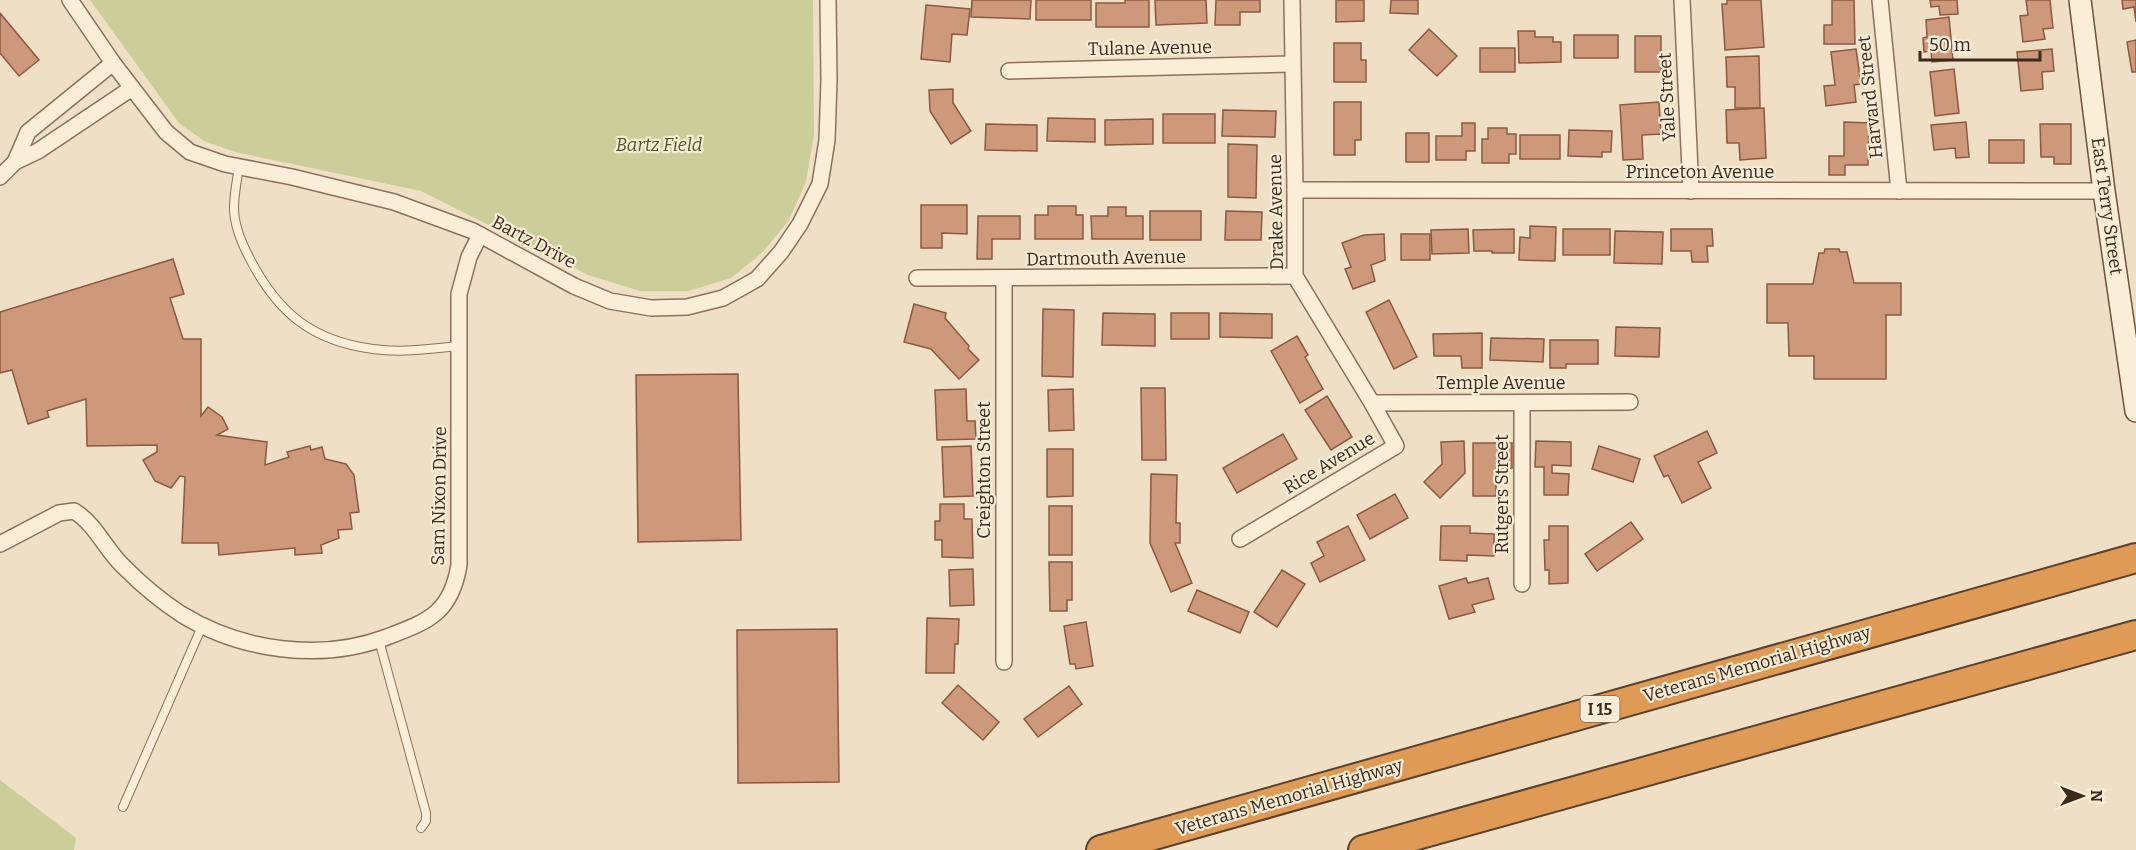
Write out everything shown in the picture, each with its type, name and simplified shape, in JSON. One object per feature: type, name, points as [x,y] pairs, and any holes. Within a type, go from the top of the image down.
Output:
[{"type":"highway","name":"Veterans Memorial Highway","points":[[1101,850],[2136,558]]},
{"type":"highway","points":[[1363,850],[2127,638]]},
{"type":"street","name":"Bartz Drive","points":[[70,0],[113,63],[166,132],[190,152],[239,167],[292,177],[394,202],[480,235],[574,286],[610,301],[651,308],[687,307],[723,298],[757,279],[781,252],[800,224],[820,184],[827,130],[828,0]]},
{"type":"street","name":"Drake Avenue","points":[[1292,0],[1294,276],[1372,403]]},
{"type":"street","name":"Yale Street","points":[[1682,0],[1691,191]]},
{"type":"street","name":"Harvard Street","points":[[1881,0],[1899,191]]},
{"type":"street","name":"East Terry Street","points":[[2080,0],[2104,191],[2129,316],[2136,411]]},
{"type":"street","points":[[15,162],[28,132],[113,63]]},
{"type":"street","name":"Tulane Avenue","points":[[1010,71],[1292,64]]},
{"type":"street","points":[[0,177],[15,162],[38,151],[132,88]]},
{"type":"street","name":"Princeton Avenue","points":[[1295,190],[2104,191]]},
{"type":"street","name":"Sam Nixon Drive","points":[[0,544],[59,513],[74,511],[85,517],[117,561],[144,587],[182,614],[225,635],[277,648],[345,649],[379,640],[421,624],[437,613],[456,584],[460,549],[459,294],[469,256],[480,235]]},
{"type":"street","name":"Dartmouth Avenue","points":[[917,278],[1294,276]]},
{"type":"street","name":"Creighton Street","points":[[1004,278],[1004,662]]},
{"type":"street","name":"Temple Avenue","points":[[1372,403],[1630,402]]},
{"type":"street","name":"Rice Avenue","points":[[1240,539],[1396,447],[1372,403]]},
{"type":"street","name":"Rutgers Street","points":[[1521,584],[1522,403]]},
{"type":"lane","points":[[239,167],[234,207],[237,227],[264,286],[282,308],[306,327],[337,341],[374,349],[419,350],[459,346]]},
{"type":"lane","points":[[123,807],[203,624]]},
{"type":"lane","points":[[379,640],[426,813],[426,821],[421,828]]},
{"type":"green space","name":"Bartz Field","points":[[90,0],[813,0],[814,135],[806,182],[789,220],[763,252],[731,278],[689,291],[640,291],[588,275],[421,191],[235,152],[204,141],[179,123]]},
{"type":"green space","points":[[0,780],[76,838],[74,850],[0,850]]},
{"type":"building","points":[[972,0],[1031,0],[1030,19],[971,17]]},
{"type":"building","points":[[1036,0],[1091,0],[1091,20],[1036,20]]},
{"type":"building","points":[[1125,0],[1149,0],[1149,27],[1096,27],[1096,3],[1125,3]]},
{"type":"building","points":[[1155,0],[1206,0],[1207,23],[1156,25]]},
{"type":"building","points":[[1216,0],[1260,0],[1260,12],[1240,12],[1240,25],[1215,25]]},
{"type":"building","points":[[1336,0],[1364,0],[1364,21],[1336,22]]},
{"type":"building","points":[[1391,0],[1418,0],[1418,14],[1390,13]]},
{"type":"building","points":[[1727,0],[1761,0],[1764,47],[1725,50],[1722,4],[1727,4]]},
{"type":"building","points":[[1832,0],[1854,0],[1855,44],[1824,44],[1824,25],[1832,25]]},
{"type":"building","points":[[1930,0],[1957,0],[1958,14],[1940,15],[1939,6],[1931,7]]},
{"type":"building","points":[[2026,0],[2050,0],[2053,28],[2043,29],[2045,39],[2023,42],[2020,16],[2028,15]]},
{"type":"building","points":[[2122,0],[2136,0],[2136,22],[2134,7],[2123,9]]},
{"type":"building","points":[[926,5],[970,9],[967,35],[952,34],[950,62],[921,59]]},
{"type":"building","points":[[0,13],[39,60],[19,76],[0,53]]},
{"type":"building","points":[[1949,17],[1953,60],[1932,62],[1931,51],[1924,52],[1923,38],[1927,37],[1926,20]]},
{"type":"building","points":[[1429,29],[1457,56],[1437,76],[1409,50]]},
{"type":"building","points":[[1518,31],[1535,31],[1535,37],[1553,37],[1553,42],[1561,42],[1561,62],[1519,63]]},
{"type":"building","points":[[1574,35],[1618,35],[1618,58],[1574,58]]},
{"type":"building","points":[[1635,36],[1661,36],[1661,72],[1635,72]]},
{"type":"building","points":[[2136,40],[2136,72],[2132,72],[2127,42]]},
{"type":"building","points":[[1334,43],[1361,43],[1361,60],[1366,60],[1366,82],[1334,82]]},
{"type":"building","points":[[1480,48],[1515,48],[1515,72],[1480,72]]},
{"type":"building","points":[[1856,49],[1861,84],[1854,85],[1856,102],[1826,106],[1824,86],[1835,85],[1831,52]]},
{"type":"building","points":[[2052,49],[2054,71],[2042,72],[2043,89],[2021,91],[2017,52]]},
{"type":"building","points":[[1759,56],[1760,108],[1735,108],[1735,87],[1727,87],[1726,57]]},
{"type":"building","points":[[1954,69],[1959,113],[1935,116],[1930,72]]},
{"type":"building","points":[[953,89],[953,103],[971,131],[951,144],[930,111],[929,90]]},
{"type":"building","points":[[1334,102],[1361,102],[1361,140],[1355,140],[1355,155],[1334,155]]},
{"type":"building","points":[[1659,102],[1661,134],[1642,135],[1643,159],[1623,160],[1620,105]]},
{"type":"building","points":[[1764,108],[1766,158],[1740,160],[1739,143],[1727,143],[1726,110]]},
{"type":"building","points":[[1223,110],[1276,111],[1275,137],[1222,136]]},
{"type":"building","points":[[1163,114],[1215,114],[1215,143],[1163,143]]},
{"type":"building","points":[[1048,118],[1095,119],[1095,142],[1047,141]]},
{"type":"building","points":[[1153,119],[1153,144],[1105,145],[1105,120]]},
{"type":"building","points":[[1844,122],[1869,123],[1868,165],[1845,165],[1845,175],[1829,175],[1829,156],[1844,156]]},
{"type":"building","points":[[1966,122],[1969,157],[1956,158],[1955,148],[1934,150],[1931,125]]},
{"type":"building","points":[[1462,123],[1475,123],[1475,151],[1466,151],[1466,160],[1436,160],[1436,136],[1462,136]]},
{"type":"building","points":[[986,124],[1037,125],[1037,151],[985,150]]},
{"type":"building","points":[[2040,124],[2071,124],[2071,164],[2054,164],[2054,157],[2041,157]]},
{"type":"building","points":[[1488,128],[1507,128],[1507,134],[1516,134],[1516,154],[1509,154],[1509,163],[1482,163],[1482,139],[1488,139]]},
{"type":"building","points":[[1569,130],[1612,131],[1611,152],[1602,152],[1602,157],[1568,156]]},
{"type":"building","points":[[1406,133],[1429,133],[1429,162],[1406,162]]},
{"type":"building","points":[[1520,135],[1560,135],[1560,159],[1520,159]]},
{"type":"building","points":[[1989,140],[2024,140],[2024,163],[1989,163]]},
{"type":"building","points":[[1228,144],[1257,145],[1256,198],[1228,197]]},
{"type":"building","points":[[921,205],[967,205],[967,234],[942,233],[942,248],[921,248]]},
{"type":"building","points":[[1048,206],[1076,206],[1076,215],[1083,215],[1083,239],[1035,239],[1035,215],[1048,215]]},
{"type":"building","points":[[1108,207],[1126,207],[1126,216],[1143,216],[1143,239],[1092,239],[1091,216],[1108,216]]},
{"type":"building","points":[[1150,211],[1201,211],[1201,240],[1150,240]]},
{"type":"building","points":[[1226,211],[1262,212],[1261,240],[1225,240]]},
{"type":"building","points":[[978,216],[1020,216],[1020,239],[992,239],[992,259],[977,259]]},
{"type":"building","points":[[1530,226],[1556,227],[1555,261],[1519,260],[1520,237],[1530,238]]},
{"type":"building","points":[[1468,229],[1469,253],[1432,254],[1431,230]]},
{"type":"building","points":[[1514,229],[1514,253],[1474,251],[1473,230]]},
{"type":"building","points":[[1563,229],[1610,229],[1610,255],[1563,255]]},
{"type":"building","points":[[1671,229],[1712,229],[1713,246],[1707,246],[1708,262],[1692,262],[1691,251],[1671,251]]},
{"type":"building","points":[[1615,231],[1663,232],[1662,264],[1614,263]]},
{"type":"building","points":[[1384,234],[1385,260],[1371,265],[1375,281],[1353,289],[1345,269],[1351,267],[1342,243],[1364,235]]},
{"type":"building","points":[[1401,234],[1430,234],[1430,260],[1401,260]]},
{"type":"building","points":[[1825,249],[1839,249],[1840,252],[1847,252],[1854,283],[1901,283],[1901,315],[1886,315],[1886,379],[1814,379],[1814,356],[1789,356],[1788,323],[1767,323],[1767,284],[1813,284],[1819,253],[1824,253]]},
{"type":"building","points":[[173,259],[184,294],[170,298],[183,339],[201,339],[201,416],[208,407],[222,417],[228,429],[217,435],[267,442],[265,465],[289,457],[287,452],[310,446],[311,450],[322,447],[325,459],[346,464],[354,475],[359,512],[350,513],[352,529],[338,530],[339,538],[321,545],[322,553],[295,555],[295,548],[219,555],[218,543],[182,543],[185,477],[180,476],[171,488],[155,481],[143,460],[157,452],[157,445],[87,446],[86,399],[47,411],[49,417],[28,424],[12,370],[0,373],[0,312]]},
{"type":"building","points":[[1389,300],[1417,357],[1394,369],[1366,312]]},
{"type":"building","points":[[914,304],[946,313],[945,318],[979,360],[959,379],[931,349],[904,342]]},
{"type":"building","points":[[1043,309],[1074,310],[1073,377],[1042,376]]},
{"type":"building","points":[[1103,313],[1155,314],[1155,346],[1102,345]]},
{"type":"building","points":[[1171,313],[1209,313],[1209,339],[1171,339]]},
{"type":"building","points":[[1220,313],[1272,314],[1272,338],[1220,337]]},
{"type":"building","points":[[1616,327],[1660,328],[1659,357],[1615,356]]},
{"type":"building","points":[[1482,333],[1482,368],[1462,368],[1461,356],[1434,356],[1433,334]]},
{"type":"building","points":[[1297,336],[1308,355],[1305,357],[1323,389],[1300,403],[1271,351]]},
{"type":"building","points":[[1491,338],[1544,339],[1543,362],[1490,360]]},
{"type":"building","points":[[1550,340],[1598,340],[1598,364],[1566,364],[1566,368],[1550,368]]},
{"type":"building","points":[[738,374],[741,540],[638,542],[636,375]]},
{"type":"building","points":[[1141,388],[1165,388],[1166,460],[1142,460]]},
{"type":"building","points":[[966,389],[967,421],[975,421],[976,439],[937,440],[935,390]]},
{"type":"building","points":[[1073,389],[1074,430],[1049,431],[1048,390]]},
{"type":"building","points":[[1327,396],[1352,437],[1331,450],[1305,410]]},
{"type":"building","points":[[1707,431],[1717,453],[1698,462],[1711,488],[1682,503],[1668,475],[1664,477],[1654,456]]},
{"type":"building","points":[[1283,434],[1297,459],[1237,493],[1223,468]]},
{"type":"building","points":[[1464,441],[1465,473],[1440,498],[1424,482],[1442,464],[1441,442]]},
{"type":"building","points":[[1536,441],[1571,442],[1571,466],[1552,465],[1552,473],[1569,474],[1568,495],[1544,495],[1544,467],[1535,467]]},
{"type":"building","points":[[1473,443],[1512,443],[1512,468],[1496,468],[1496,496],[1473,496]]},
{"type":"building","points":[[971,446],[973,496],[944,497],[942,447]]},
{"type":"building","points":[[1599,446],[1640,459],[1633,482],[1592,469]]},
{"type":"building","points":[[1047,449],[1073,449],[1073,496],[1047,497]]},
{"type":"building","points":[[1151,474],[1177,475],[1176,523],[1180,523],[1180,543],[1175,543],[1192,583],[1171,592],[1150,543]]},
{"type":"building","points":[[1395,494],[1408,518],[1370,539],[1357,515]]},
{"type":"building","points":[[940,504],[964,504],[964,519],[972,519],[973,558],[942,557],[942,540],[935,540],[935,521],[940,521]]},
{"type":"building","points":[[1049,506],[1072,506],[1072,555],[1049,555]]},
{"type":"building","points":[[1631,522],[1643,539],[1597,571],[1585,554]]},
{"type":"building","points":[[1348,526],[1365,560],[1320,582],[1311,563],[1324,556],[1317,542]]},
{"type":"building","points":[[1441,526],[1470,526],[1470,533],[1494,534],[1494,556],[1467,555],[1467,561],[1440,560]]},
{"type":"building","points":[[1549,526],[1568,526],[1568,583],[1549,584],[1549,570],[1545,570],[1544,540],[1549,540]]},
{"type":"building","points":[[1049,562],[1072,562],[1072,600],[1067,600],[1067,611],[1050,611]]},
{"type":"building","points":[[973,569],[974,605],[950,606],[949,570]]},
{"type":"building","points":[[1282,570],[1305,584],[1277,627],[1254,612]]},
{"type":"building","points":[[1466,578],[1468,583],[1488,578],[1494,599],[1472,605],[1475,612],[1449,619],[1439,586]]},
{"type":"building","points":[[1197,590],[1249,612],[1240,633],[1188,611]]},
{"type":"building","points":[[927,618],[959,619],[954,673],[926,673]]},
{"type":"building","points":[[1086,622],[1093,666],[1076,669],[1075,664],[1070,664],[1064,626]]},
{"type":"building","points":[[837,629],[839,782],[738,783],[737,630]]},
{"type":"building","points":[[958,685],[999,722],[983,740],[942,703]]},
{"type":"building","points":[[1069,686],[1082,704],[1038,737],[1024,719]]}]
